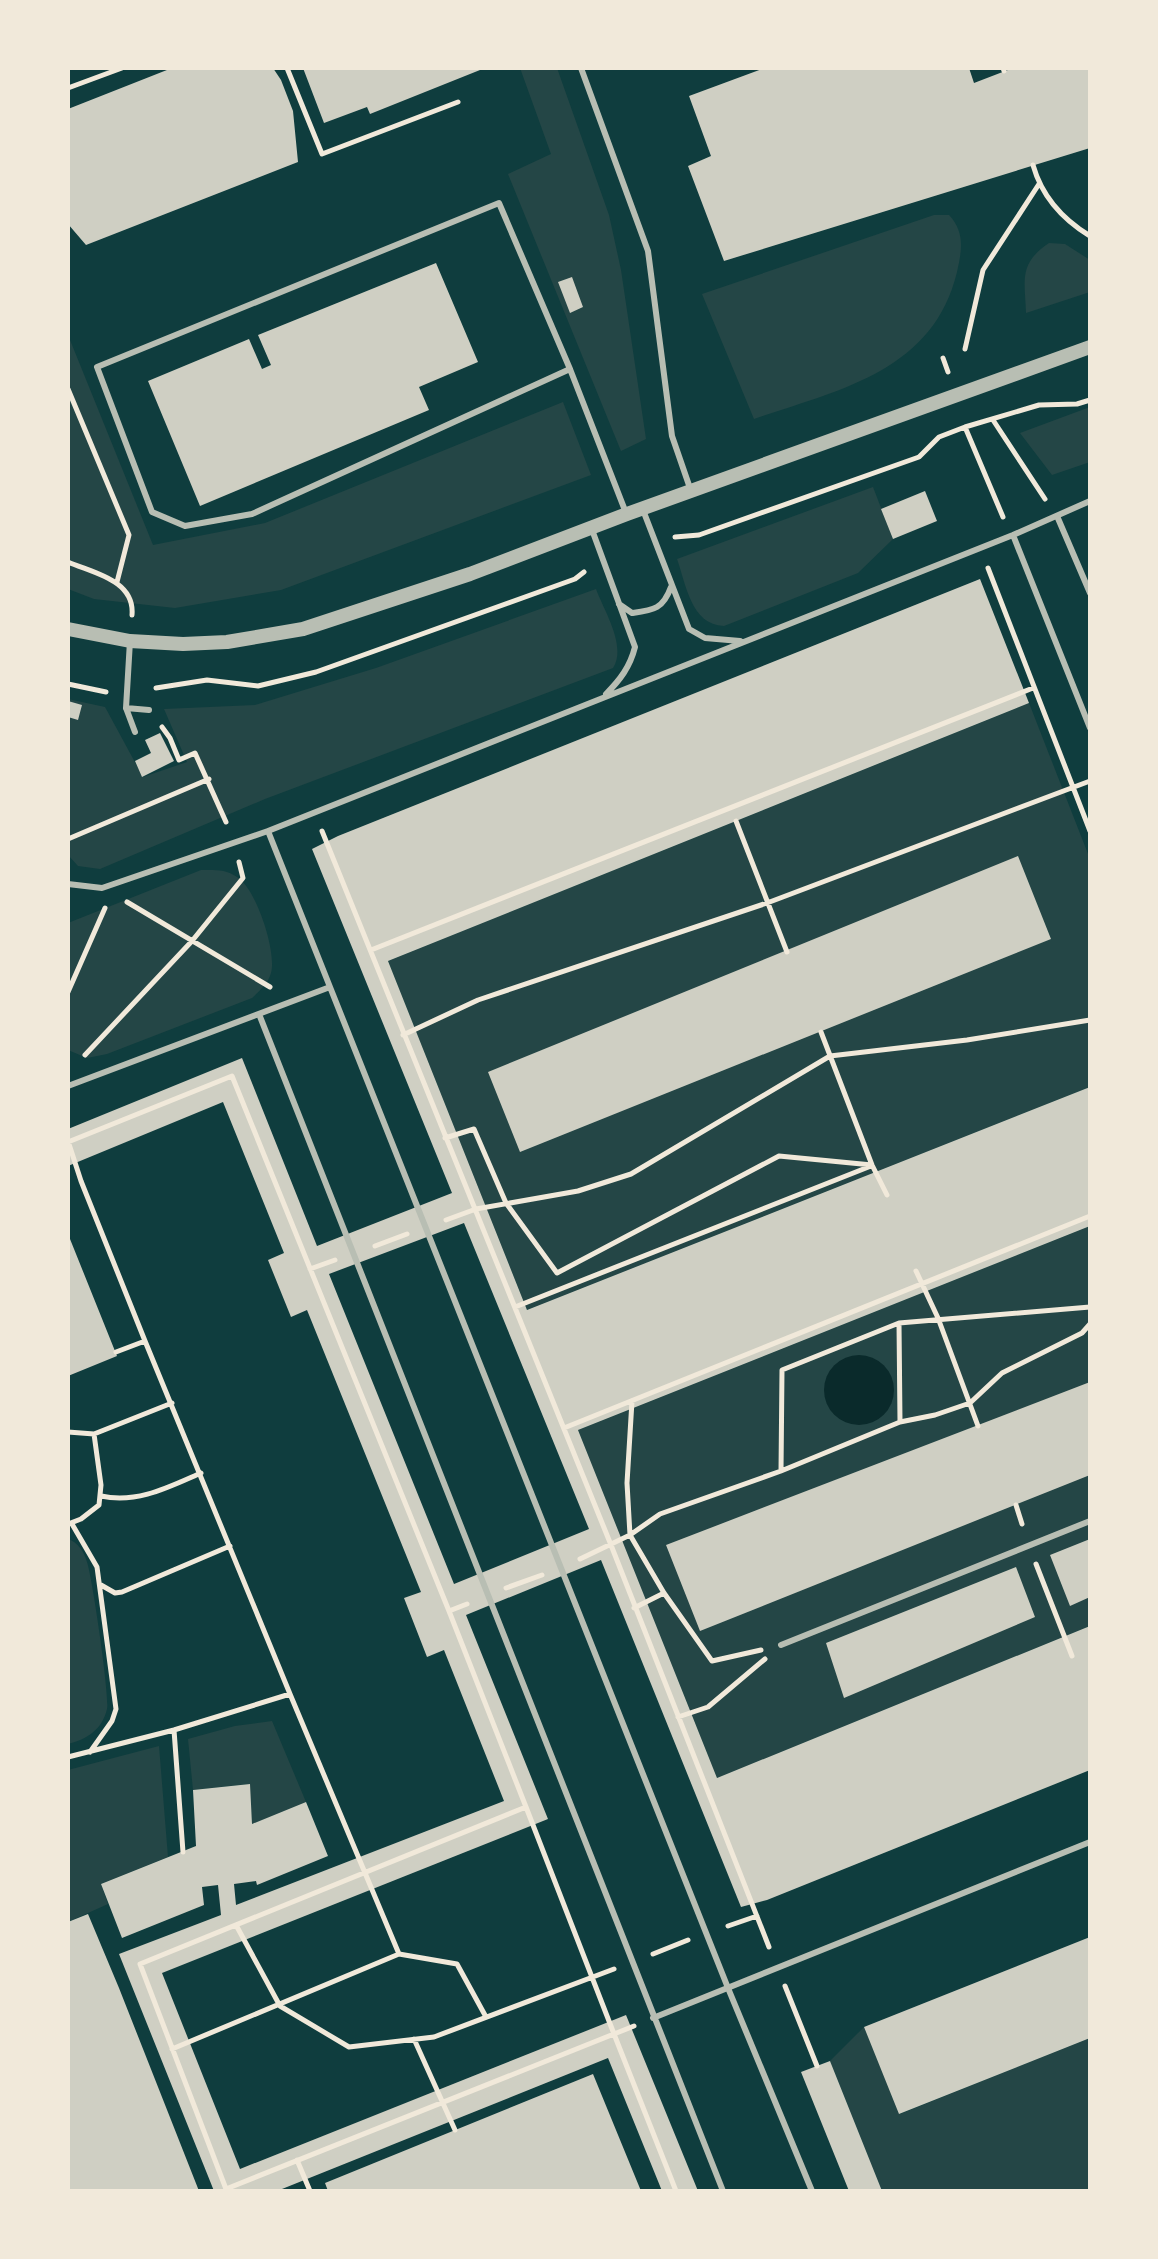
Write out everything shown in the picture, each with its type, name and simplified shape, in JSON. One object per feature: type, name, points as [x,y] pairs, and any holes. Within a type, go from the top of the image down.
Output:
[{"type":"street","points":[[68,629],[130,641],[183,644],[227,642],[303,629],[470,574],[591,527],[1090,347]]},
{"type":"lane","points":[[581,68],[648,251],[672,436],[691,491]]},
{"type":"lane","points":[[570,369],[252,514],[185,526],[152,512],[97,367],[499,203],[570,369],[627,514]]},
{"type":"lane","points":[[68,884],[102,888],[268,831],[981,548],[1090,501]]},
{"type":"lane","points":[[643,508],[689,629],[705,638],[724,642],[747,640]]},
{"type":"lane","points":[[1057,516],[1090,593]]},
{"type":"lane","points":[[591,527],[635,647],[632,660],[620,679],[602,698]]},
{"type":"lane","points":[[1013,535],[1090,728]]},
{"type":"lane","points":[[619,604],[632,613],[645,612],[666,601],[672,586]]},
{"type":"lane","points":[[130,641],[126,708],[135,732]]},
{"type":"lane","points":[[126,708],[149,710]]},
{"type":"lane","points":[[268,831],[728,1988],[812,2191]]},
{"type":"lane","points":[[68,1086],[330,987]]},
{"type":"lane","points":[[259,1014],[723,2191]]},
{"type":"lane","points":[[781,1645],[1090,1521]]},
{"type":"lane","points":[[653,2018],[1090,1842]]},
{"type":"path","points":[[68,88],[122,68]]},
{"type":"path","points":[[287,68],[322,154],[458,102]]},
{"type":"path","points":[[1033,165],[1039,184],[1067,222],[1090,236]]},
{"type":"path","points":[[965,349],[983,270],[1039,184]]},
{"type":"path","points":[[68,389],[129,535],[117,582]]},
{"type":"path","points":[[993,420],[1057,516]]},
{"type":"path","points":[[965,427],[994,500],[1013,535]]},
{"type":"path","points":[[981,548],[1090,831]]},
{"type":"path","points":[[68,562],[117,582],[130,596],[133,607],[130,641]]},
{"type":"path","points":[[371,950],[1033,688]]},
{"type":"path","points":[[78,1062],[192,941],[243,878],[234,842],[209,779],[195,753],[179,760],[170,738]]},
{"type":"path","points":[[68,839],[209,779]]},
{"type":"path","points":[[403,1035],[478,1000],[767,903],[1090,781]]},
{"type":"path","points":[[315,812],[817,2066]]},
{"type":"path","points":[[736,821],[787,952]]},
{"type":"path","points":[[102,888],[295,1001]]},
{"type":"path","points":[[68,992],[111,893]]},
{"type":"path","points":[[310,1269],[476,1209],[578,1191],[631,1174],[830,1056],[967,1040],[1090,1020]]},
{"type":"path","points":[[821,1032],[872,1165],[887,1195]]},
{"type":"path","points":[[399,1954],[145,1341],[68,1141],[232,1076],[449,1611],[676,2191]]},
{"type":"path","points":[[445,1138],[474,1129],[506,1203],[557,1273],[779,1156],[872,1165]]},
{"type":"path","points":[[515,1307],[872,1165]]},
{"type":"path","points":[[68,1175],[78,1171]]},
{"type":"path","points":[[564,1428],[1090,1216]]},
{"type":"path","points":[[916,1271],[938,1318],[978,1426]]},
{"type":"path","points":[[781,1471],[782,1370],[899,1323],[1090,1307]]},
{"type":"path","points":[[899,1323],[900,1422]]},
{"type":"path","points":[[449,1611],[611,1545],[660,1514],[781,1471],[900,1422],[935,1415],[970,1403],[1002,1373],[1082,1333],[1090,1324]]},
{"type":"path","points":[[116,1352],[145,1341]]},
{"type":"path","points":[[632,1401],[627,1483],[630,1535],[664,1593],[712,1661],[781,1645]]},
{"type":"path","points":[[68,1432],[94,1434],[172,1403]]},
{"type":"path","points":[[90,1752],[112,1721],[116,1709],[101,1584],[94,1560],[70,1524],[93,1512],[99,1505],[101,1496],[94,1434]]},
{"type":"path","points":[[101,1496],[141,1497],[201,1473]]},
{"type":"path","points":[[1016,1505],[1072,1656]]},
{"type":"path","points":[[101,1584],[115,1593],[122,1592],[230,1546]]},
{"type":"path","points":[[634,1608],[664,1593]]},
{"type":"path","points":[[678,1717],[708,1707],[781,1645]]},
{"type":"path","points":[[68,1757],[174,1730],[290,1694]]},
{"type":"path","points":[[174,1730],[183,1852]]},
{"type":"path","points":[[526,1807],[140,1964],[226,2189],[614,2034]]},
{"type":"path","points":[[236,1925],[280,2006],[349,2047],[434,2037],[757,1916]]},
{"type":"path","points":[[172,2049],[399,1954],[457,1964],[487,2017]]},
{"type":"path","points":[[414,2039],[455,2130]]},
{"type":"path","points":[[297,2160],[310,2191]]},
{"type":"shaded area","points":[[520,68],[557,68],[609,215],[621,270],[646,439],[621,451],[508,174],[551,154]]},
{"type":"shaded area","points":[[934,215],[949,215],[954,221],[960,235],[961,249],[945,306],[927,333],[904,355],[878,372],[818,398],[754,419],[702,294]]},
{"type":"shaded area","points":[[1049,243],[1065,244],[1090,260],[1090,292],[1026,313],[1028,266],[1032,258]]},
{"type":"shaded area","points":[[68,335],[153,545],[265,523],[563,402],[591,475],[281,590],[175,608],[94,599],[68,589]]},
{"type":"shaded area","points":[[1090,407],[1090,462],[1052,475],[1020,433]]},
{"type":"shaded area","points":[[873,487],[893,539],[858,573],[724,626],[704,619],[697,611],[677,559]]},
{"type":"shaded area","points":[[596,589],[616,639],[617,659],[613,668],[265,799],[100,869],[78,866],[68,855],[68,699],[105,707],[143,777],[187,762],[164,709],[255,705],[376,668]]},
{"type":"shaded area","points":[[1029,703],[1090,859],[1090,1087],[527,1310],[388,961]]},
{"type":"shaded area","points":[[201,870],[233,874],[251,894],[271,951],[271,973],[266,984],[252,998],[107,1054],[87,1058],[68,1050],[68,923]]},
{"type":"shaded area","points":[[1090,1226],[1090,1626],[717,1778],[578,1430]]},
{"type":"shaded area","points":[[859,1355],[884,1365],[894,1390],[884,1415],[859,1425],[834,1415],[824,1390],[834,1365]]},
{"type":"shaded area","points":[[68,1539],[75,1542],[86,1558],[100,1637],[107,1709],[97,1728],[68,1744]]},
{"type":"shaded area","points":[[272,1721],[306,1802],[252,1824],[249,1784],[193,1790],[188,1739],[235,1726]]},
{"type":"shaded area","points":[[159,1746],[168,1857],[101,1884],[108,1904],[68,1922],[68,1770]]},
{"type":"shaded area","points":[[864,2027],[900,2114],[1090,2038],[1090,2191],[882,2191],[830,2061]]},
{"type":"building","points":[[172,68],[273,68],[293,111],[298,162],[86,245],[68,224],[68,109]]},
{"type":"building","points":[[303,68],[485,68],[370,114],[367,107],[324,123]]},
{"type":"building","points":[[765,68],[969,68],[974,83],[1013,68],[1090,68],[1090,148],[724,261],[688,166],[711,156],[689,96]]},
{"type":"building","points":[[436,263],[478,362],[419,387],[429,410],[200,506],[148,381],[249,339],[262,369],[271,365],[258,335]]},
{"type":"building","points":[[572,277],[583,307],[570,313],[558,282]]},
{"type":"building","points":[[925,491],[937,521],[893,539],[881,509]]},
{"type":"building","points":[[980,579],[1029,703],[388,961],[527,1310],[1090,1087],[1090,1226],[578,1430],[717,1778],[1090,1626],[1090,1770],[767,1900],[741,1907],[601,1560],[466,1615],[548,1819],[162,1973],[240,2169],[626,2015],[698,2191],[662,2191],[608,2058],[277,2191],[214,2191],[119,1954],[221,1915],[218,1885],[202,1887],[204,1905],[122,1938],[101,1884],[196,1846],[193,1790],[250,1784],[252,1824],[306,1802],[328,1856],[257,1885],[256,1881],[234,1884],[236,1905],[504,1801],[444,1650],[427,1657],[404,1598],[421,1592],[307,1310],[291,1317],[268,1260],[284,1253],[223,1102],[68,1166],[68,1129],[242,1058],[317,1246],[452,1193],[312,849]],"holes":[[[464,1223],[589,1529],[454,1584],[329,1274]]]},
{"type":"building","points":[[68,701],[82,705],[78,720],[68,717]]},
{"type":"building","points":[[160,733],[174,761],[142,777],[135,761],[151,753],[145,740]]},
{"type":"building","points":[[1018,856],[1051,939],[520,1152],[488,1072]]},
{"type":"building","points":[[68,1234],[117,1356],[68,1376]]},
{"type":"building","points":[[1090,1382],[1090,1475],[700,1631],[666,1545]]},
{"type":"building","points":[[1090,1539],[1090,1597],[1070,1606],[1050,1555]]},
{"type":"building","points":[[1016,1567],[1035,1617],[844,1698],[826,1643]]},
{"type":"building","points":[[88,1914],[199,2191],[68,2191],[68,1922]]},
{"type":"building","points":[[1090,1937],[1090,2038],[899,2114],[864,2027]]},
{"type":"building","points":[[830,2061],[882,2191],[849,2191],[801,2072]]},
{"type":"building","points":[[593,2074],[641,2191],[328,2191],[325,2183]]}]
